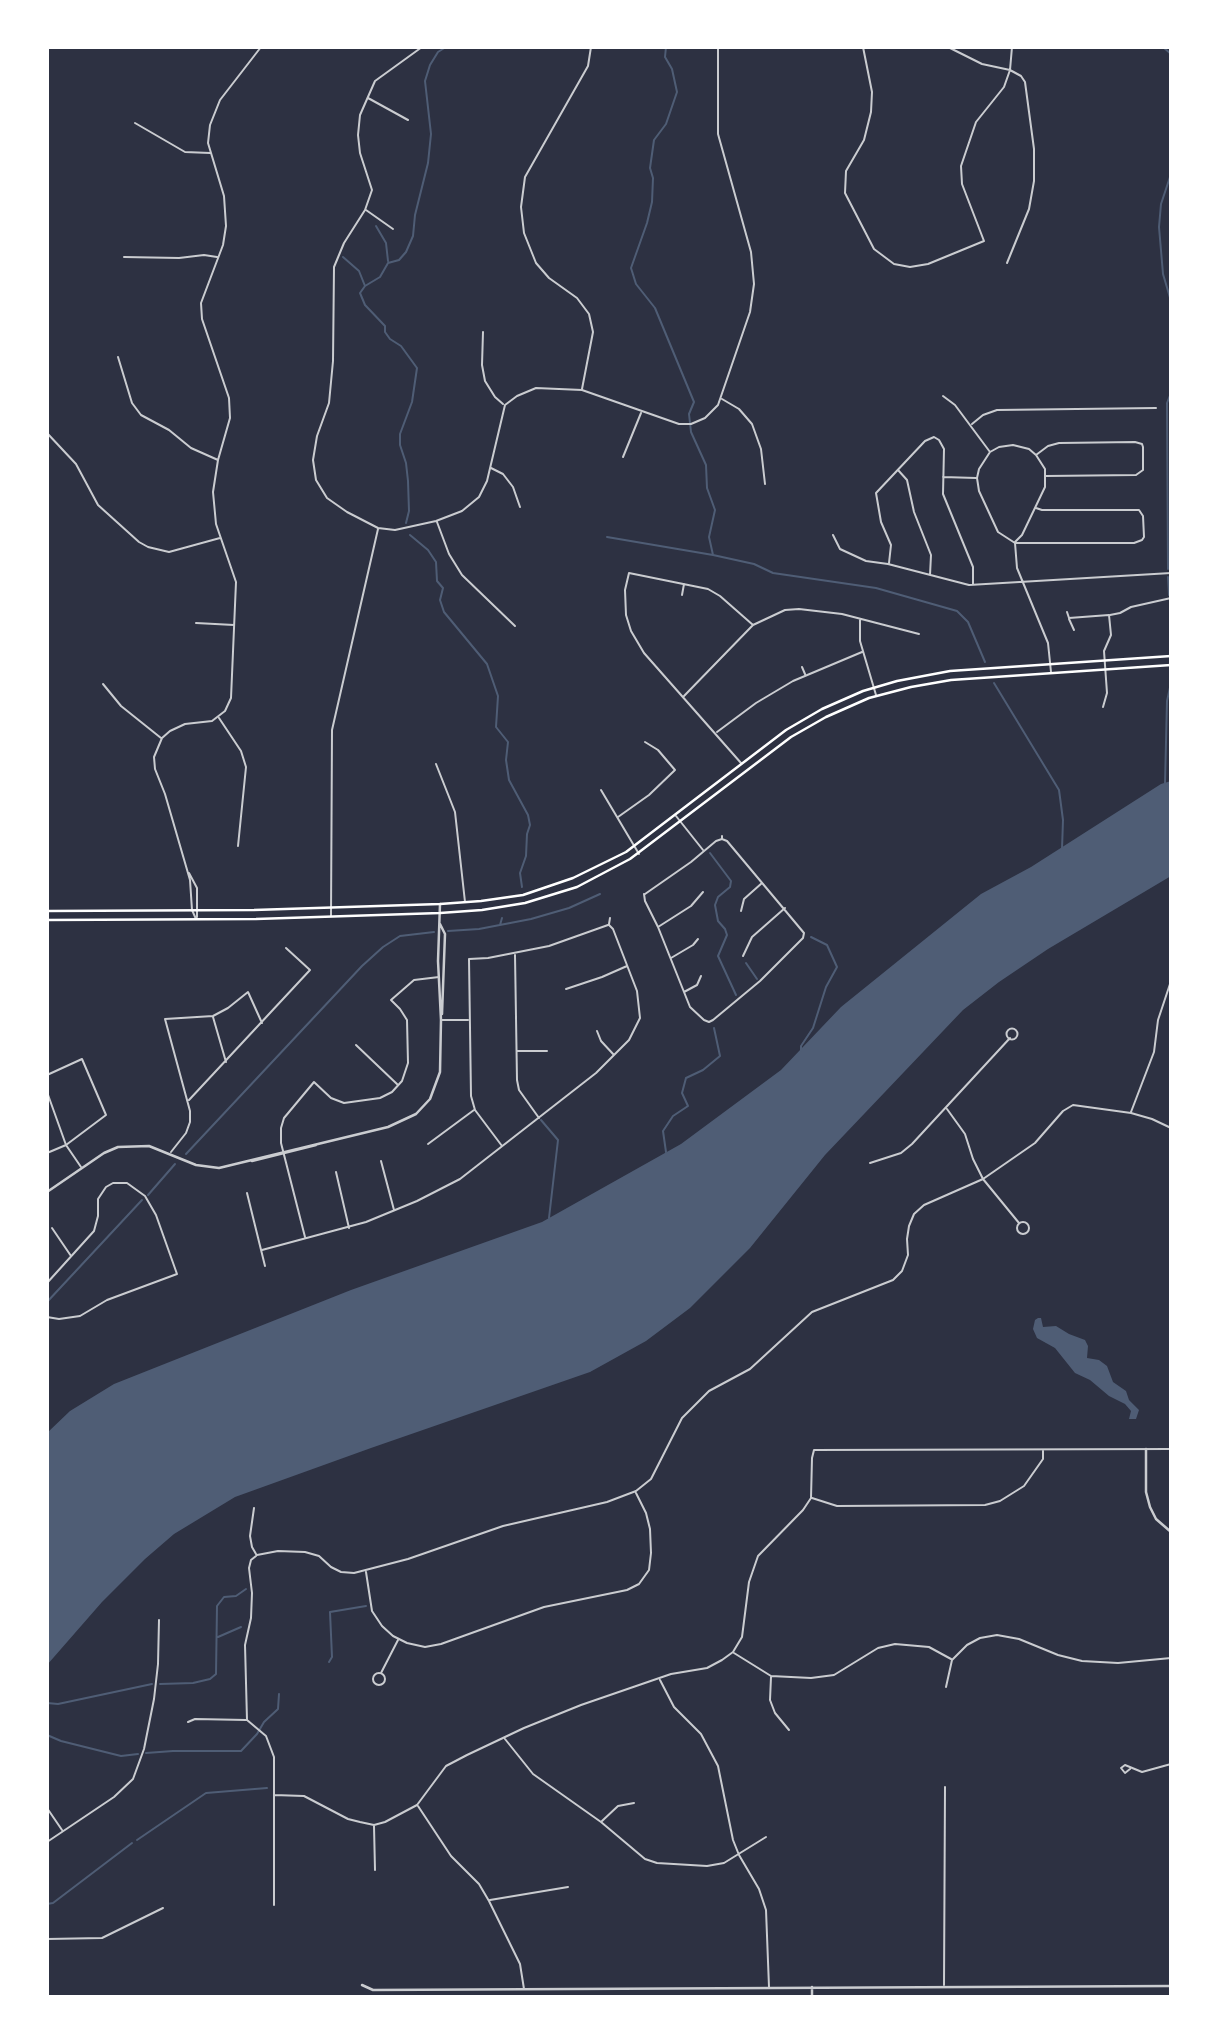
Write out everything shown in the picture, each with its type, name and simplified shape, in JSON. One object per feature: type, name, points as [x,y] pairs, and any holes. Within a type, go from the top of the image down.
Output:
[{"type":"main road","points":[[47,911],[330,907],[465,903],[502,899],[550,887],[594,869],[634,847],[776,737],[812,714],[874,687],[939,673],[1171,656]]},
{"type":"main road","points":[[47,920],[331,916],[496,909],[546,897],[587,882],[639,854],[791,737],[836,712],[877,696],[951,680],[1171,664]]},
{"type":"street","points":[[196,919],[192,910],[187,869],[155,769],[154,757],[162,738],[177,727],[205,723],[219,717],[229,706],[231,698],[236,582],[221,538],[213,503],[218,460],[230,418],[229,398],[202,319],[201,303],[226,234],[226,215],[208,135],[215,110],[232,83],[255,58],[261,47]]},
{"type":"street","points":[[422,47],[375,81],[360,116],[360,153],[372,190],[365,210],[344,243],[334,267],[333,361],[329,403],[317,436],[313,460],[316,480],[327,498],[347,513],[378,528],[396,530],[436,522],[462,511],[480,497],[505,405],[517,396],[536,388],[582,390],[670,421],[691,424],[712,412],[721,398],[750,312],[754,284],[751,252],[718,134],[718,47]]},
{"type":"street","points":[[582,390],[593,332],[589,314],[577,298],[549,278],[536,263],[524,233],[521,207],[526,177],[587,66],[592,47]]},
{"type":"street","points":[[863,47],[872,92],[871,112],[864,140],[846,171],[844,186],[848,202],[870,244],[885,259],[910,267],[928,264],[984,241],[962,184],[961,166],[976,122],[998,97],[1010,70],[1012,47]]},
{"type":"street","points":[[948,47],[982,64],[1010,70],[1021,76],[1025,82],[1035,167],[1029,209],[1007,263]]},
{"type":"street","points":[[367,97],[408,120]]},
{"type":"street","points":[[135,123],[185,152],[210,153]]},
{"type":"street","points":[[365,210],[393,229]]},
{"type":"street","points":[[124,257],[219,257]]},
{"type":"street","points":[[484,332],[482,365],[485,381],[495,397],[505,405]]},
{"type":"street","points":[[118,357],[132,403],[141,415],[169,430],[191,448],[218,460]]},
{"type":"street","points":[[943,396],[956,405],[990,452]]},
{"type":"street","points":[[721,398],[739,409],[752,424],[761,447],[765,484]]},
{"type":"street","points":[[971,425],[983,415],[997,410],[1156,408]]},
{"type":"street","points":[[623,457],[641,411]]},
{"type":"street","points":[[47,433],[76,464],[98,505],[139,542],[169,552],[221,538]]},
{"type":"street","points":[[888,564],[891,545],[881,522],[876,493],[925,442],[934,437],[939,440],[945,453],[942,477],[946,501],[973,567],[973,586]]},
{"type":"street","points":[[1036,455],[1048,446],[1059,443],[1142,444],[1143,470],[1140,474],[1046,476]]},
{"type":"street","points":[[1036,508],[1141,511],[1144,537],[1138,542],[1014,543],[996,529],[979,491],[978,469],[990,452],[999,446],[1013,445],[1029,449],[1043,464],[1046,476],[1043,493],[1014,543],[1016,564],[1045,635],[1051,673]]},
{"type":"street","points":[[490,468],[503,474],[513,487],[520,507]]},
{"type":"street","points":[[898,470],[907,480],[914,512],[931,555],[930,576]]},
{"type":"street","points":[[942,477],[977,478]]},
{"type":"street","points":[[436,522],[449,554],[462,575],[515,626]]},
{"type":"street","points":[[331,916],[332,730],[378,528]]},
{"type":"street","points":[[833,535],[840,549],[854,557],[973,586],[1171,573]]},
{"type":"street","points":[[741,763],[644,653],[631,631],[626,615],[625,590],[629,573],[708,589],[753,625]]},
{"type":"street","points":[[682,595],[685,583]]},
{"type":"street","points":[[1069,618],[1109,615],[1171,598]]},
{"type":"street","points":[[683,697],[753,625],[785,610],[810,610],[861,619],[919,634]]},
{"type":"street","points":[[1067,612],[1074,631]]},
{"type":"street","points":[[1104,708],[1107,693],[1104,648],[1111,635],[1109,615]]},
{"type":"street","points":[[861,619],[859,637],[862,652],[877,696]]},
{"type":"street","points":[[196,624],[235,625]]},
{"type":"street","points":[[715,733],[756,703],[805,675],[862,652]]},
{"type":"street","points":[[802,667],[805,675]]},
{"type":"street","points":[[103,684],[121,706],[162,738]]},
{"type":"street","points":[[219,717],[241,751],[246,767],[238,845]]},
{"type":"street","points":[[618,817],[649,795],[675,770],[658,750],[645,743]]},
{"type":"street","points":[[436,764],[455,812],[465,903]]},
{"type":"street","points":[[601,790],[639,854]]},
{"type":"street","points":[[676,815],[704,851]]},
{"type":"street","points":[[722,837],[806,932],[761,981],[716,1018],[707,1022],[690,1007],[643,894],[704,851],[722,837]]},
{"type":"street","points":[[187,869],[197,888],[196,919]]},
{"type":"street","points":[[741,911],[744,899],[762,882]]},
{"type":"street","points":[[658,927],[695,902],[703,892]]},
{"type":"street","points":[[47,1192],[118,1147],[143,1145],[203,1167],[226,1167],[399,1123],[424,1106],[435,1090],[440,1072],[440,904]]},
{"type":"street","points":[[743,956],[752,937],[785,908]]},
{"type":"street","points":[[609,925],[610,918]]},
{"type":"street","points":[[502,1146],[475,1110],[471,1085],[469,959],[515,954],[549,946],[609,925]]},
{"type":"street","points":[[262,1250],[349,1228],[394,1212],[460,1179],[596,1073],[629,1040],[640,1018],[638,991],[609,925]]},
{"type":"street","points":[[671,958],[698,939]]},
{"type":"street","points":[[188,1101],[310,970],[286,947]]},
{"type":"street","points":[[515,954],[517,1080],[519,1090],[539,1118]]},
{"type":"street","points":[[566,989],[628,966]]},
{"type":"street","points":[[683,993],[698,985],[701,976]]},
{"type":"street","points":[[306,1238],[280,1132],[284,1118],[314,1082],[331,1098],[350,1103],[387,1095],[398,1085],[408,1063],[408,1027],[404,1014],[391,1000],[414,980],[441,977]]},
{"type":"street","points":[[1131,1113],[1154,1052],[1158,1020],[1171,982]]},
{"type":"street","points":[[170,1153],[189,1128],[190,1118],[188,1101],[165,1018],[213,1016],[248,992],[262,1023]]},
{"type":"street","points":[[213,1016],[226,1063]]},
{"type":"street","points":[[441,1020],[470,1020]]},
{"type":"street","points":[[597,1031],[601,1041],[614,1055]]},
{"type":"street","points":[[870,1163],[907,1149],[1010,1038]]},
{"type":"street","points":[[356,1045],[398,1085]]},
{"type":"street","points":[[517,1051],[547,1051]]},
{"type":"street","points":[[47,1075],[82,1059],[106,1115],[65,1144],[47,1153]]},
{"type":"street","points":[[47,1092],[65,1144],[82,1168]]},
{"type":"street","points":[[247,1720],[245,1645],[253,1593],[249,1568],[251,1560],[257,1555],[278,1551],[305,1552],[319,1556],[341,1572],[366,1571],[503,1526],[607,1502],[635,1491],[651,1479],[682,1418],[709,1391],[750,1369],[812,1312],[893,1280],[902,1271],[908,1255],[907,1239],[914,1214],[924,1205],[983,1179],[1035,1143],[1063,1111],[1073,1105],[1131,1113],[1171,1128]]},
{"type":"street","points":[[946,1108],[965,1134],[983,1179],[1019,1223]]},
{"type":"street","points":[[428,1144],[475,1110]]},
{"type":"street","points":[[380,1161],[394,1212]]},
{"type":"street","points":[[336,1172],[349,1228]]},
{"type":"street","points":[[133,1186],[135,1181]]},
{"type":"street","points":[[47,1283],[94,1231],[101,1193],[113,1184],[127,1183],[145,1196],[153,1209],[177,1274],[107,1300],[73,1318],[47,1317]]},
{"type":"street","points":[[247,1193],[265,1266]]},
{"type":"street","points":[[52,1228],[72,1257]]},
{"type":"street","points":[[136,1282],[138,1288]]},
{"type":"street","points":[[811,1498],[837,1506],[985,1505],[1000,1501],[1024,1486],[1043,1459],[1043,1449]]},
{"type":"street","points":[[1146,1449],[1148,1501],[1156,1519],[1171,1532]]},
{"type":"street","points":[[274,1795],[304,1796],[348,1819],[374,1825],[417,1805],[446,1766],[524,1728],[671,1674],[707,1668],[733,1652],[743,1637],[749,1582],[758,1556],[803,1510],[811,1498],[814,1450],[1171,1449]]},
{"type":"street","points":[[366,1571],[372,1611],[382,1626],[398,1639],[425,1647],[518,1615],[627,1590],[639,1584],[649,1570],[651,1553],[646,1513],[635,1491]]},
{"type":"street","points":[[254,1508],[250,1536],[257,1555]]},
{"type":"street","points":[[47,1842],[114,1797],[133,1779],[144,1749],[155,1698],[159,1620]]},
{"type":"street","points":[[946,1687],[952,1660],[967,1645],[980,1638],[997,1635],[1019,1639],[1058,1655],[1082,1661],[1118,1663],[1171,1658]]},
{"type":"street","points":[[381,1673],[398,1639]]},
{"type":"street","points":[[733,1652],[771,1676],[823,1678],[834,1675],[878,1648],[895,1643],[929,1647],[952,1660]]},
{"type":"street","points":[[771,1676],[770,1700],[775,1713],[789,1730]]},
{"type":"street","points":[[660,1679],[674,1707],[702,1734],[718,1766],[729,1826],[739,1855],[759,1889],[766,1910],[769,1987]]},
{"type":"street","points":[[188,1722],[195,1719],[247,1720],[267,1736],[274,1757],[274,1905]]},
{"type":"street","points":[[505,1738],[533,1774],[601,1822],[645,1859],[657,1863],[707,1866],[724,1863],[766,1837]]},
{"type":"street","points":[[1130,1769],[1142,1772],[1171,1764]]},
{"type":"street","points":[[944,1987],[945,1787]]},
{"type":"street","points":[[601,1822],[618,1806],[634,1803]]},
{"type":"street","points":[[417,1805],[451,1856],[479,1884],[489,1901],[520,1964],[524,1989]]},
{"type":"street","points":[[47,1808],[63,1831]]},
{"type":"street","points":[[374,1825],[375,1870]]},
{"type":"street","points":[[489,1901],[568,1887]]},
{"type":"street","points":[[47,1939],[103,1938],[163,1908]]},
{"type":"street","points":[[362,1985],[373,1990],[1171,1986]]},
{"type":"street","points":[[812,1987],[812,1997]]},
{"type":"street","points":[[542,1988],[542,1997]]},
{"type":"water","points":[[1171,781],[1171,876],[1048,949],[963,1010],[825,1155],[750,1248],[690,1308],[646,1341],[590,1372],[235,1497],[174,1534],[145,1559],[102,1602],[47,1665],[47,1433],[70,1411],[114,1384],[351,1290],[542,1222],[681,1144],[781,1070],[841,1007],[981,894],[1031,867],[1161,784]]},
{"type":"water","points":[[1038,1318],[1041,1318],[1043,1327],[1056,1326],[1085,1340],[1088,1346],[1087,1358],[1099,1360],[1107,1366],[1113,1382],[1126,1391],[1129,1400],[1139,1410],[1136,1419],[1129,1419],[1131,1411],[1125,1404],[1075,1373],[1055,1348],[1037,1338],[1033,1329]]},
{"type":"waterway","points":[[406,523],[409,511],[408,481],[400,434],[412,402],[417,368],[401,346],[390,339],[385,332],[385,326],[365,305],[360,293],[365,286],[380,277],[388,263],[399,260],[413,236],[431,134],[425,81],[438,52],[446,47]]},
{"type":"waterway","points":[[666,47],[665,57],[672,69],[677,92],[666,124],[654,140],[650,168],[653,178],[652,202],[631,268],[636,284],[655,308],[694,402],[689,414],[691,432],[706,465],[707,488],[715,510],[709,537],[713,555]]},
{"type":"waterway","points":[[1163,47],[1171,54]]},
{"type":"waterway","points":[[1171,174],[1161,204],[1159,227],[1163,274],[1171,301]]},
{"type":"waterway","points":[[376,226],[386,243],[388,261]]},
{"type":"waterway","points":[[343,257],[359,271],[365,286]]},
{"type":"waterway","points":[[1168,569],[1167,403],[1171,393]]},
{"type":"waterway","points":[[410,535],[428,550],[436,562],[437,581],[443,588],[440,600],[444,612],[487,664],[498,696],[496,727],[508,742],[506,760],[509,780],[528,815],[530,825],[526,856],[520,873],[522,887]]},
{"type":"waterway","points":[[607,537],[713,555],[754,564],[773,573],[876,588],[957,611],[968,622],[985,662]]},
{"type":"waterway","points":[[1168,577],[1169,595]]},
{"type":"waterway","points":[[994,683],[1059,790],[1063,820],[1062,849]]},
{"type":"waterway","points":[[1165,783],[1167,701],[1171,683]]},
{"type":"waterway","points":[[710,853],[731,881],[730,887],[718,897],[715,905],[718,921],[727,935],[718,956],[736,995]]},
{"type":"waterway","points":[[448,931],[479,929],[531,919],[569,908],[600,894]]},
{"type":"waterway","points":[[500,925],[502,918]]},
{"type":"waterway","points":[[186,1154],[362,966],[383,947],[400,936],[434,932]]},
{"type":"waterway","points":[[801,1051],[801,1046],[813,1028],[826,987],[837,967],[827,945],[811,937]]},
{"type":"waterway","points":[[746,963],[757,979]]},
{"type":"waterway","points":[[666,1152],[663,1131],[673,1116],[688,1106],[682,1093],[686,1078],[703,1070],[720,1056],[714,1028]]},
{"type":"waterway","points":[[541,1120],[558,1140],[549,1218]]},
{"type":"waterway","points":[[148,1195],[175,1164]]},
{"type":"waterway","points":[[47,1302],[142,1200]]},
{"type":"waterway","points":[[160,1684],[193,1683],[210,1679],[216,1674],[217,1606],[224,1597],[236,1596],[246,1589]]},
{"type":"waterway","points":[[329,1662],[332,1657],[330,1612],[366,1606]]},
{"type":"waterway","points":[[218,1637],[241,1627]]},
{"type":"waterway","points":[[47,1703],[58,1704],[152,1684]]},
{"type":"waterway","points":[[146,1753],[241,1751],[278,1709],[279,1694]]},
{"type":"waterway","points":[[47,1735],[121,1756],[138,1754]]},
{"type":"waterway","points":[[137,1840],[206,1793],[267,1788]]},
{"type":"waterway","points":[[47,1904],[53,1903],[132,1843]]}]
